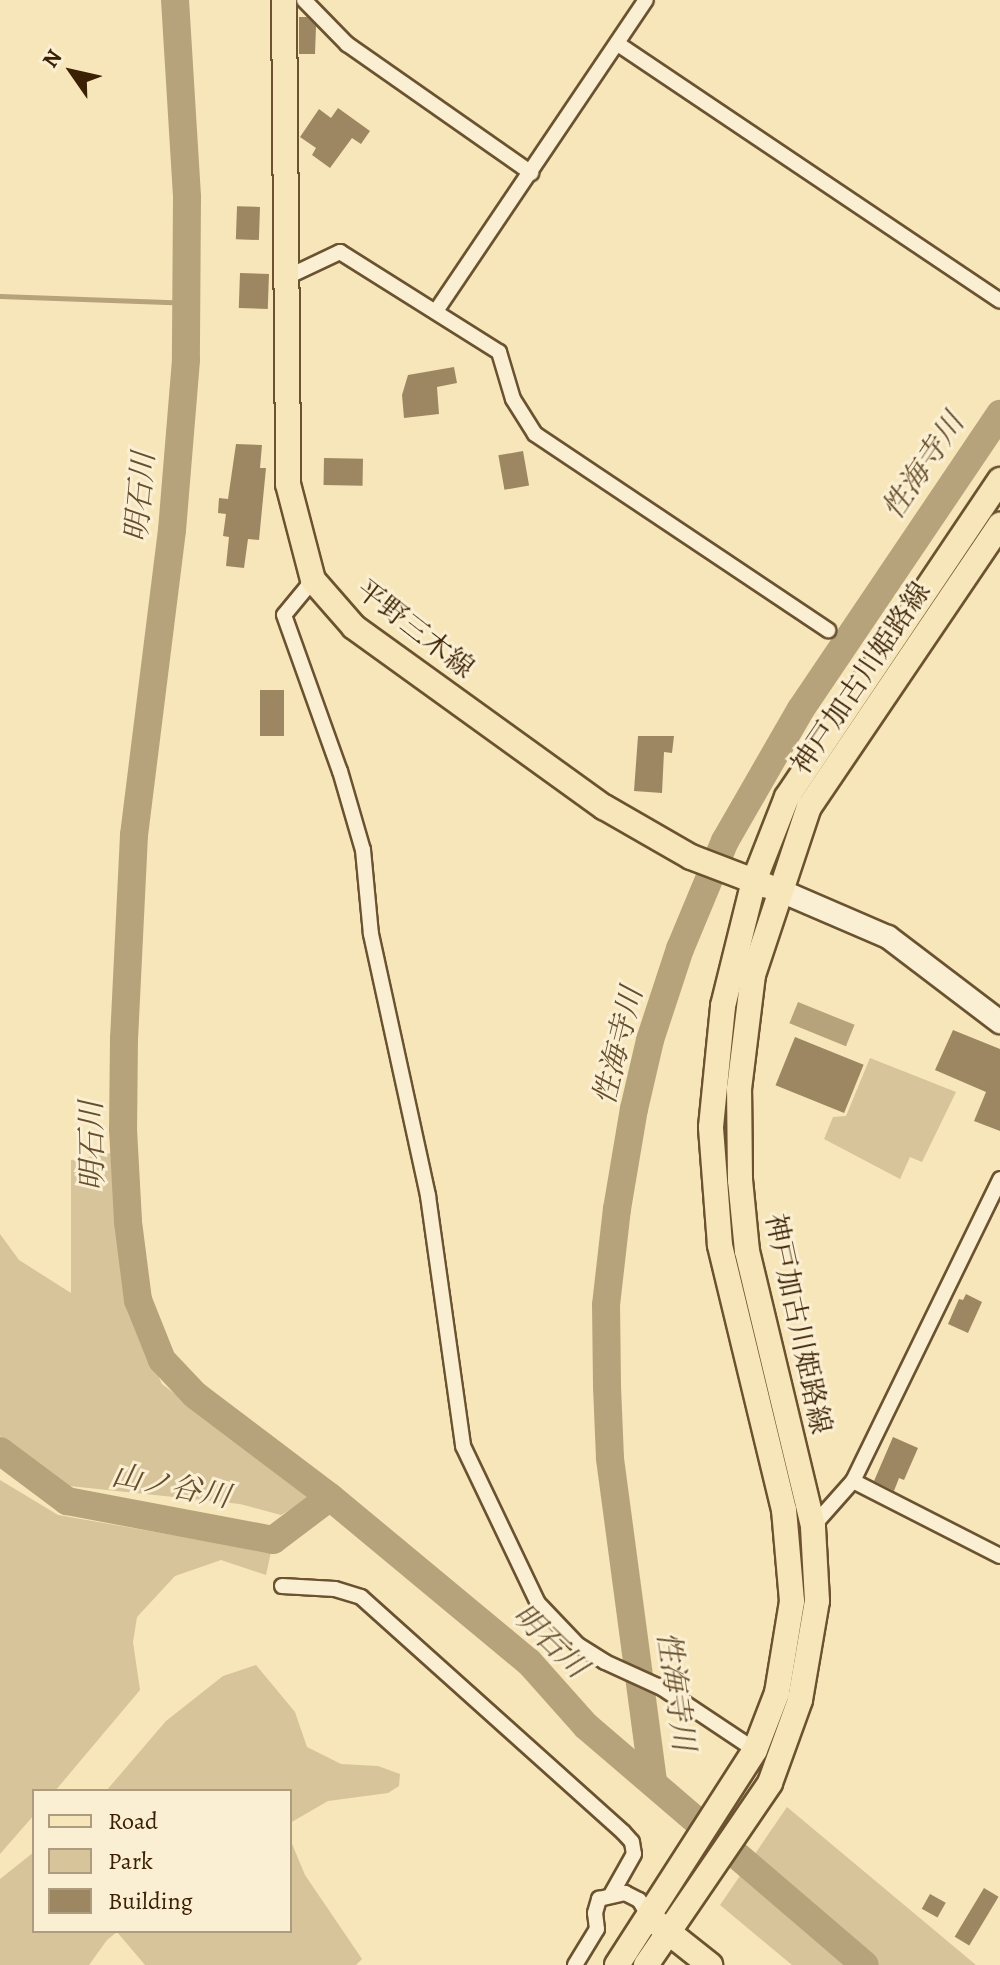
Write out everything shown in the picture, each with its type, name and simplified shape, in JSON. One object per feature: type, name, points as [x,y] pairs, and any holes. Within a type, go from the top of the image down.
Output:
[{"type":"main road","name":"平野三木線","points":[[284,0],[288,484],[313,580],[354,627],[604,807],[691,857],[781,891]]},
{"type":"main road","name":"神戸加古川姫路線","points":[[646,1965],[678,1873],[751,1756],[777,1693],[792,1601],[784,1510],[720,1245],[711,1127],[723,1006],[754,881],[787,797],[1000,480]]},
{"type":"main road","name":"神戸加古川姫路線","points":[[617,1965],[695,1891],[770,1783],[800,1700],[817,1601],[813,1526],[747,1251],[740,1180],[739,1089],[753,975],[809,807],[1000,525]]},
{"type":"main road","points":[[658,1924],[710,1965]]},
{"type":"street","points":[[304,0],[347,44],[531,173]]},
{"type":"street","points":[[436,311],[646,0]]},
{"type":"street","points":[[618,44],[1000,301]]},
{"type":"street","points":[[285,278],[340,252],[436,311],[499,352],[513,399],[535,434],[828,630]]},
{"type":"street","points":[[313,580],[284,615],[340,771],[363,850],[371,934],[428,1196],[463,1446],[538,1603],[578,1645],[605,1662],[662,1688],[751,1756]]},
{"type":"street","points":[[781,891],[888,937],[1000,1022]]},
{"type":"street","points":[[813,1526],[853,1481],[1000,1179]]},
{"type":"street","points":[[853,1481],[1000,1556]]},
{"type":"street","points":[[282,1586],[335,1589],[361,1597],[623,1832],[632,1842],[634,1854],[612,1893]]},
{"type":"street","points":[[575,1965],[597,1929],[595,1913],[599,1899],[612,1893],[625,1893],[639,1900],[658,1924]]},
{"type":"green space","points":[[870,1058],[956,1092],[922,1162],[910,1157],[900,1179],[824,1139],[833,1117],[846,1116]]},
{"type":"green space","points":[[117,1152],[130,1314],[162,1384],[311,1498],[281,1515],[240,1504],[60,1485],[0,1436],[0,1234],[19,1260],[71,1293],[71,1160]]},
{"type":"green space","points":[[0,1480],[58,1515],[271,1552],[266,1575],[221,1560],[175,1576],[137,1617],[133,1642],[140,1690],[57,1789],[32,1789],[32,1817],[0,1854]]},
{"type":"green space","points":[[256,1665],[295,1712],[307,1747],[341,1764],[378,1766],[400,1774],[399,1786],[388,1793],[328,1801],[292,1822],[292,1789],[108,1789],[166,1721],[223,1676]]},
{"type":"green space","points":[[787,1807],[976,1965],[792,1965],[720,1905]]},
{"type":"green space","points":[[292,1844],[305,1875],[362,1959],[356,1965],[145,1965],[118,1933],[292,1933]]},
{"type":"green space","points":[[32,1854],[32,1933],[116,1933],[89,1965],[0,1965],[0,1879]]},
{"type":"shaded area","points":[[798,1002],[855,1025],[846,1046],[789,1023]]},
{"type":"building","points":[[299,17],[307,17],[316,26],[315,54],[299,54]]},
{"type":"building","points":[[338,108],[370,131],[361,144],[352,138],[330,168],[312,155],[316,148],[300,137],[319,109],[331,118]]},
{"type":"building","points":[[237,206],[260,207],[259,240],[236,239]]},
{"type":"building","points":[[240,273],[269,274],[268,309],[239,308]]},
{"type":"building","points":[[454,367],[457,383],[437,387],[439,414],[404,418],[402,395],[408,375]]},
{"type":"building","points":[[236,444],[262,445],[260,468],[266,468],[259,540],[248,539],[244,568],[226,566],[229,537],[223,536],[226,514],[218,513],[219,498],[228,499]]},
{"type":"building","points":[[523,451],[529,485],[504,490],[498,455]]},
{"type":"building","points":[[324,458],[363,459],[363,486],[324,485]]},
{"type":"building","points":[[260,690],[284,690],[284,736],[260,736]]},
{"type":"building","points":[[638,736],[674,736],[672,753],[664,752],[662,793],[634,791]]},
{"type":"building","points":[[953,1030],[1000,1049],[1000,1131],[974,1121],[986,1092],[935,1070]]},
{"type":"building","points":[[795,1037],[864,1065],[844,1113],[776,1085]]},
{"type":"building","points":[[966,1294],[982,1302],[968,1333],[948,1324],[959,1299],[963,1300]]},
{"type":"building","points":[[893,1437],[918,1448],[904,1480],[899,1478],[894,1491],[874,1481]]},
{"type":"building","points":[[984,1888],[999,1897],[969,1946],[955,1937]]},
{"type":"building","points":[[930,1894],[946,1903],[938,1918],[922,1909]]},
{"type":"waterway","name":"明石川","points":[[175,0],[187,198],[186,360],[172,530],[134,835],[124,1038],[123,1129],[128,1222],[138,1300],[162,1360],[195,1395],[330,1497],[529,1662],[586,1726],[865,1965]]},
{"type":"waterway","points":[[0,296],[187,303]]},
{"type":"waterway","name":"性海寺川","points":[[653,1781],[610,1458],[606,1305],[617,1209],[634,1109],[650,1040],[680,949],[725,841],[801,709],[1000,414]]},
{"type":"waterway","name":"山ノ谷川","points":[[0,1451],[67,1501],[273,1540],[330,1497]]}]
